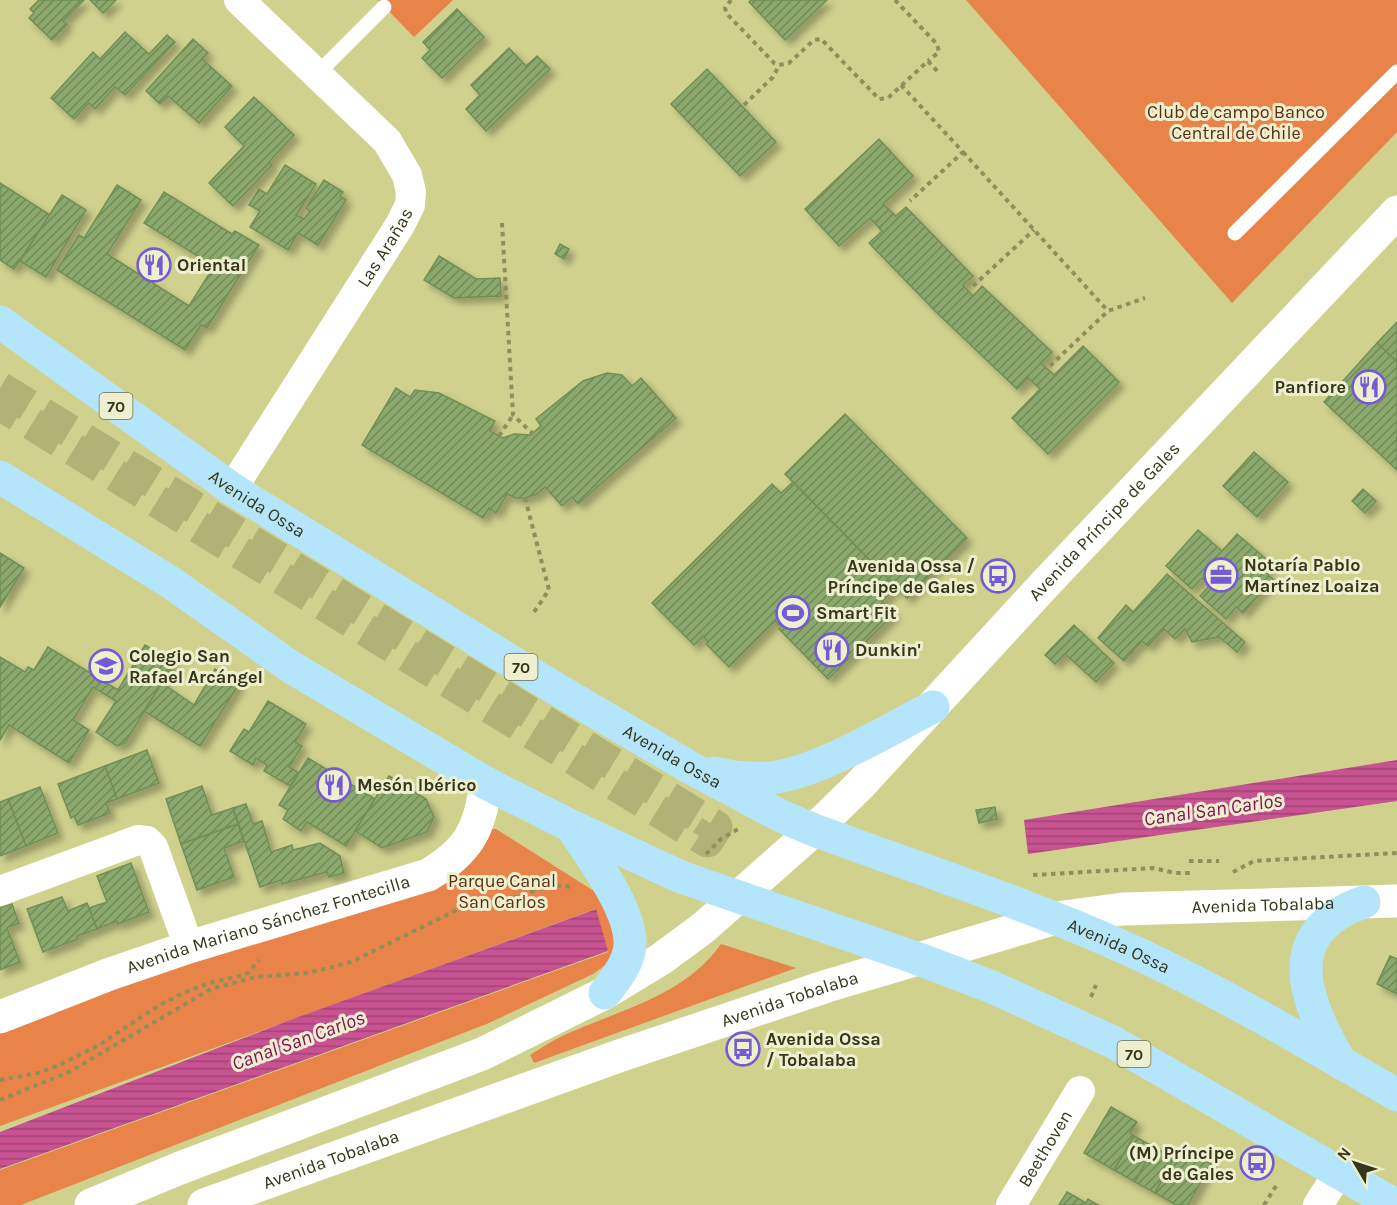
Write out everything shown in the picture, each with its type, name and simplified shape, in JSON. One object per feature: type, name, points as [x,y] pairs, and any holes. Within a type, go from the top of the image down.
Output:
[{"type":"main road","name":"Avenida Príncipe de Gales","points":[[814,830],[860,785],[1053,575],[1395,216]]},
{"type":"main road","name":"Avenida Ossa","points":[[0,322],[232,489],[548,684],[689,767],[782,816],[814,830],[1056,918],[1182,976],[1397,1095]]},
{"type":"main road","name":"70","points":[[0,477],[171,582],[291,668],[486,783],[667,872],[920,959],[992,987],[1113,1042],[1395,1205]]},
{"type":"main road","points":[[689,767],[728,777],[770,778],[806,770],[933,707]]},
{"type":"main road","name":"Avenida Mariano Sánchez Fontecilla","points":[[0,1017],[110,974],[189,947],[428,875],[461,852],[476,828],[483,805],[486,783]]},
{"type":"main road","points":[[571,826],[610,888],[627,925],[630,944],[626,959],[605,993]]},
{"type":"main road","points":[[91,1205],[180,1168],[482,1054],[605,993],[661,959],[703,928],[814,830]]},
{"type":"main road","name":"Avenida Tobalaba","points":[[204,1205],[619,1056],[827,986],[1056,918],[1124,909],[1397,901]]},
{"type":"main road","points":[[1341,1063],[1314,1010],[1305,969],[1308,948],[1321,928],[1347,908],[1364,902]]},
{"type":"street","name":"Las Arañas","points":[[232,489],[400,225],[410,205],[411,192],[408,176],[387,141],[239,0]]},
{"type":"street","points":[[0,891],[138,840],[147,841],[153,847],[189,947]]},
{"type":"street","name":"Beethoven","points":[[1011,1205],[1080,1091]]},
{"type":"street","points":[[1318,1205],[1339,1172]]},
{"type":"lane","points":[[317,74],[384,7]]},
{"type":"lane","points":[[1235,233],[1397,72]]},
{"type":"path","points":[[731,0],[725,8],[727,14],[774,63],[779,65],[789,63],[814,40],[820,39],[875,97],[882,99],[888,98],[939,52],[937,44],[895,0]]},
{"type":"path","points":[[928,61],[939,72]]},
{"type":"path","points":[[744,105],[774,77],[779,65]]},
{"type":"path","points":[[901,85],[1108,311]]},
{"type":"path","points":[[910,201],[963,153]]},
{"type":"path","points":[[499,436],[513,415],[502,223]]},
{"type":"path","points":[[973,285],[1034,230]]},
{"type":"path","points":[[1050,366],[1108,311],[1145,298]]},
{"type":"path","points":[[513,415],[532,433]]},
{"type":"path","points":[[525,498],[549,591],[532,615]]},
{"type":"path","points":[[1222,872],[1234,872],[1254,861],[1397,853]]},
{"type":"path","points":[[1189,861],[1219,861]]},
{"type":"path","points":[[1025,875],[1153,868],[1175,873],[1198,873]]},
{"type":"path","points":[[0,1100],[69,1072],[211,989],[256,977],[308,973],[351,962],[465,906],[480,901],[505,899],[557,886],[577,889]]},
{"type":"path","points":[[0,1080],[57,1066],[99,1045],[158,1006],[181,994],[209,983],[244,975],[261,958]]},
{"type":"path","points":[[1091,997],[1096,985]]},
{"type":"path","points":[[1264,1205],[1276,1186]]},
{"type":"green space","points":[[378,0],[453,0],[414,37]]},
{"type":"green space","name":"Club de campo Banco Central de Chile","points":[[966,0],[1397,0],[1397,132],[1232,303]]},
{"type":"green space","name":"Parque Canal San Carlos","points":[[491,829],[496,829],[597,893],[619,938],[607,964],[593,974],[489,1023],[21,1205],[0,1205],[0,1170],[608,952],[595,909],[0,1126],[0,1033],[102,991],[386,894]]},
{"type":"green space","points":[[721,944],[796,968],[534,1063],[530,1055],[555,1040],[672,988],[707,961]]},
{"type":"water","name":"Canal San Carlos","points":[[1397,760],[1397,801],[1028,854],[1024,820]]},
{"type":"water","name":"Canal San Carlos","points":[[596,909],[608,951],[0,1169],[0,1132],[290,1020]]},
{"type":"building","points":[[39,0],[84,0],[63,21],[67,24],[52,40],[29,18],[34,13],[30,9]]},
{"type":"building","points":[[90,0],[116,0],[103,13]]},
{"type":"building","points":[[751,0],[827,0],[785,40],[749,2]]},
{"type":"building","points":[[457,9],[484,37],[442,78],[422,58],[430,50],[423,42]]},
{"type":"building","points":[[125,32],[149,54],[167,35],[175,42],[125,95],[115,87],[95,109],[89,103],[74,119],[51,98],[93,52],[100,59]]},
{"type":"building","points":[[193,39],[208,53],[202,59],[232,86],[199,123],[168,96],[160,104],[146,91]]},
{"type":"building","points":[[509,48],[526,66],[537,56],[550,69],[486,131],[466,109],[480,95],[471,85]]},
{"type":"building","points":[[707,69],[776,142],[740,176],[671,104]]},
{"type":"building","points":[[254,97],[294,135],[269,162],[272,165],[233,206],[209,183],[244,146],[225,127]]},
{"type":"building","points":[[879,139],[913,176],[883,204],[896,216],[906,207],[973,276],[963,285],[973,296],[982,286],[1052,352],[1041,363],[1054,375],[1083,346],[1119,382],[1048,454],[1012,418],[1040,389],[1028,378],[1017,389],[936,312],[869,243],[882,231],[870,218],[839,246],[805,209]]},
{"type":"building","points":[[285,165],[316,184],[296,215],[304,219],[310,211],[306,208],[324,180],[343,192],[340,196],[346,200],[318,245],[298,233],[288,250],[250,227],[260,211],[249,205],[259,189],[267,194]]},
{"type":"building","points":[[0,183],[50,215],[14,269],[0,260]]},
{"type":"building","points":[[117,185],[141,200],[107,254],[189,306],[214,266],[144,223],[164,192],[232,234],[235,231],[259,245],[207,328],[201,325],[185,350],[57,270],[79,235],[84,238]]},
{"type":"building","points":[[62,195],[86,210],[46,277],[20,261]]},
{"type":"building","points":[[560,244],[569,249],[564,259],[555,254]]},
{"type":"building","points":[[439,256],[476,279],[500,278],[501,296],[454,298],[424,280]]},
{"type":"building","points":[[1397,322],[1397,362],[1377,343]]},
{"type":"building","points":[[1377,343],[1397,362],[1397,470],[1324,402]]},
{"type":"building","points":[[607,373],[622,375],[632,386],[641,378],[676,418],[578,504],[572,497],[562,506],[545,487],[537,494],[525,498],[516,498],[507,494],[496,513],[489,508],[483,518],[362,445],[396,388],[410,397],[415,390],[439,393],[495,421],[490,431],[503,438],[514,434],[530,435],[541,426],[536,419],[583,381]]},
{"type":"building","points":[[845,414],[967,538],[907,598],[785,474]]},
{"type":"building","points":[[1254,452],[1288,482],[1257,517],[1223,486]]},
{"type":"building","points":[[793,482],[896,587],[882,602],[894,614],[828,679],[779,629],[781,627],[775,621],[729,667],[706,644],[708,641],[703,636],[694,645],[652,603],[772,484],[781,493]]},
{"type":"building","points":[[1363,489],[1376,501],[1365,513],[1352,501]]},
{"type":"building","name":"Notaría Pablo Martínez Loaiza","points":[[1198,530],[1222,551],[1237,534],[1271,563],[1264,571],[1273,579],[1243,613],[1236,607],[1226,619],[1200,596],[1210,585],[1202,578],[1192,589],[1166,566]]},
{"type":"building","points":[[0,553],[24,568],[0,607]]},
{"type":"building","points":[[1167,574],[1245,642],[1237,652],[1219,637],[1192,642],[1185,629],[1175,639],[1164,629],[1148,646],[1142,641],[1124,661],[1098,638],[1126,605],[1133,612]]},
{"type":"building","points":[[1074,625],[1114,663],[1096,682],[1065,654],[1055,664],[1045,655]]},
{"type":"building","points":[[145,645],[174,663],[125,743],[117,746],[96,732],[116,701],[93,687],[73,720],[89,730],[69,763],[9,725],[0,740],[0,657],[25,672],[28,667],[34,670],[48,647],[118,690]]},
{"type":"building","points":[[215,669],[239,684],[200,746],[144,711],[162,683],[194,705]]},
{"type":"building","points":[[268,701],[306,724],[295,742],[302,746],[289,767],[299,773],[290,786],[264,771],[267,765],[256,758],[253,765],[230,751],[244,729],[249,732]]},
{"type":"building","points":[[147,750],[159,783],[117,799],[105,766]]},
{"type":"building","points":[[308,758],[375,799],[346,846],[307,822],[301,831],[283,819],[288,810],[279,805]]},
{"type":"building","points":[[105,766],[117,799],[106,803],[110,813],[78,825],[74,816],[71,818],[58,784]]},
{"type":"building","points":[[389,776],[426,799],[434,817],[427,832],[382,848],[355,831]]},
{"type":"building","points":[[202,786],[212,815],[233,808],[238,824],[181,844],[166,799]]},
{"type":"building","points":[[40,787],[58,833],[26,846],[8,799]]},
{"type":"building","points":[[8,799],[26,846],[0,856],[0,802]]},
{"type":"building","points":[[246,804],[253,824],[262,821],[271,852],[292,845],[293,850],[320,843],[340,856],[344,873],[329,877],[327,872],[282,884],[281,880],[260,887],[233,808]]},
{"type":"building","points":[[995,807],[997,819],[979,823],[976,810]]},
{"type":"building","points":[[238,824],[244,841],[224,848],[234,877],[197,890],[181,844]]},
{"type":"building","points":[[131,863],[149,912],[97,929],[89,908],[107,902],[97,876]]},
{"type":"building","points":[[62,897],[68,911],[87,903],[97,929],[43,952],[27,909]]},
{"type":"building","points":[[12,904],[19,923],[7,928],[20,962],[0,970],[0,908]]},
{"type":"building","points":[[1390,956],[1397,959],[1397,994],[1377,984]]},
{"type":"building","points":[[1111,1107],[1137,1122],[1130,1133],[1134,1136],[1114,1170],[1084,1153]]},
{"type":"building","points":[[1134,1136],[1154,1147],[1135,1182],[1114,1170]]},
{"type":"building","points":[[1154,1147],[1174,1158],[1155,1193],[1135,1182]]},
{"type":"building","points":[[1186,1150],[1211,1164],[1188,1205],[1176,1205],[1155,1193],[1174,1158],[1180,1161]]},
{"type":"building","points":[[1067,1192],[1086,1203],[1088,1199],[1098,1205],[1059,1205]]},
{"type":"tunnel","points":[[0,388],[716,827],[707,841],[0,404]]},
{"type":"place","name":"Oriental","points":[[154,265]]},
{"type":"place","name":"Panfiore","points":[[1369,387]]},
{"type":"place","name":"Notaría Pablo Martínez Loaiza","points":[[1221,575]]},
{"type":"place","name":"Avenida Ossa / Príncipe de Gales","points":[[998,576]]},
{"type":"place","name":"Smart Fit","points":[[793,613]]},
{"type":"place","name":"Dunkin'","points":[[832,650]]},
{"type":"place","name":"Colegio San Rafael Arcángel","points":[[106,666]]},
{"type":"place","name":"Mesón Ibérico","points":[[334,785]]},
{"type":"place","name":"Avenida Ossa / Tobalaba","points":[[743,1049]]},
{"type":"place","name":"(M) Príncipe de Gales","points":[[1257,1163]]}]
